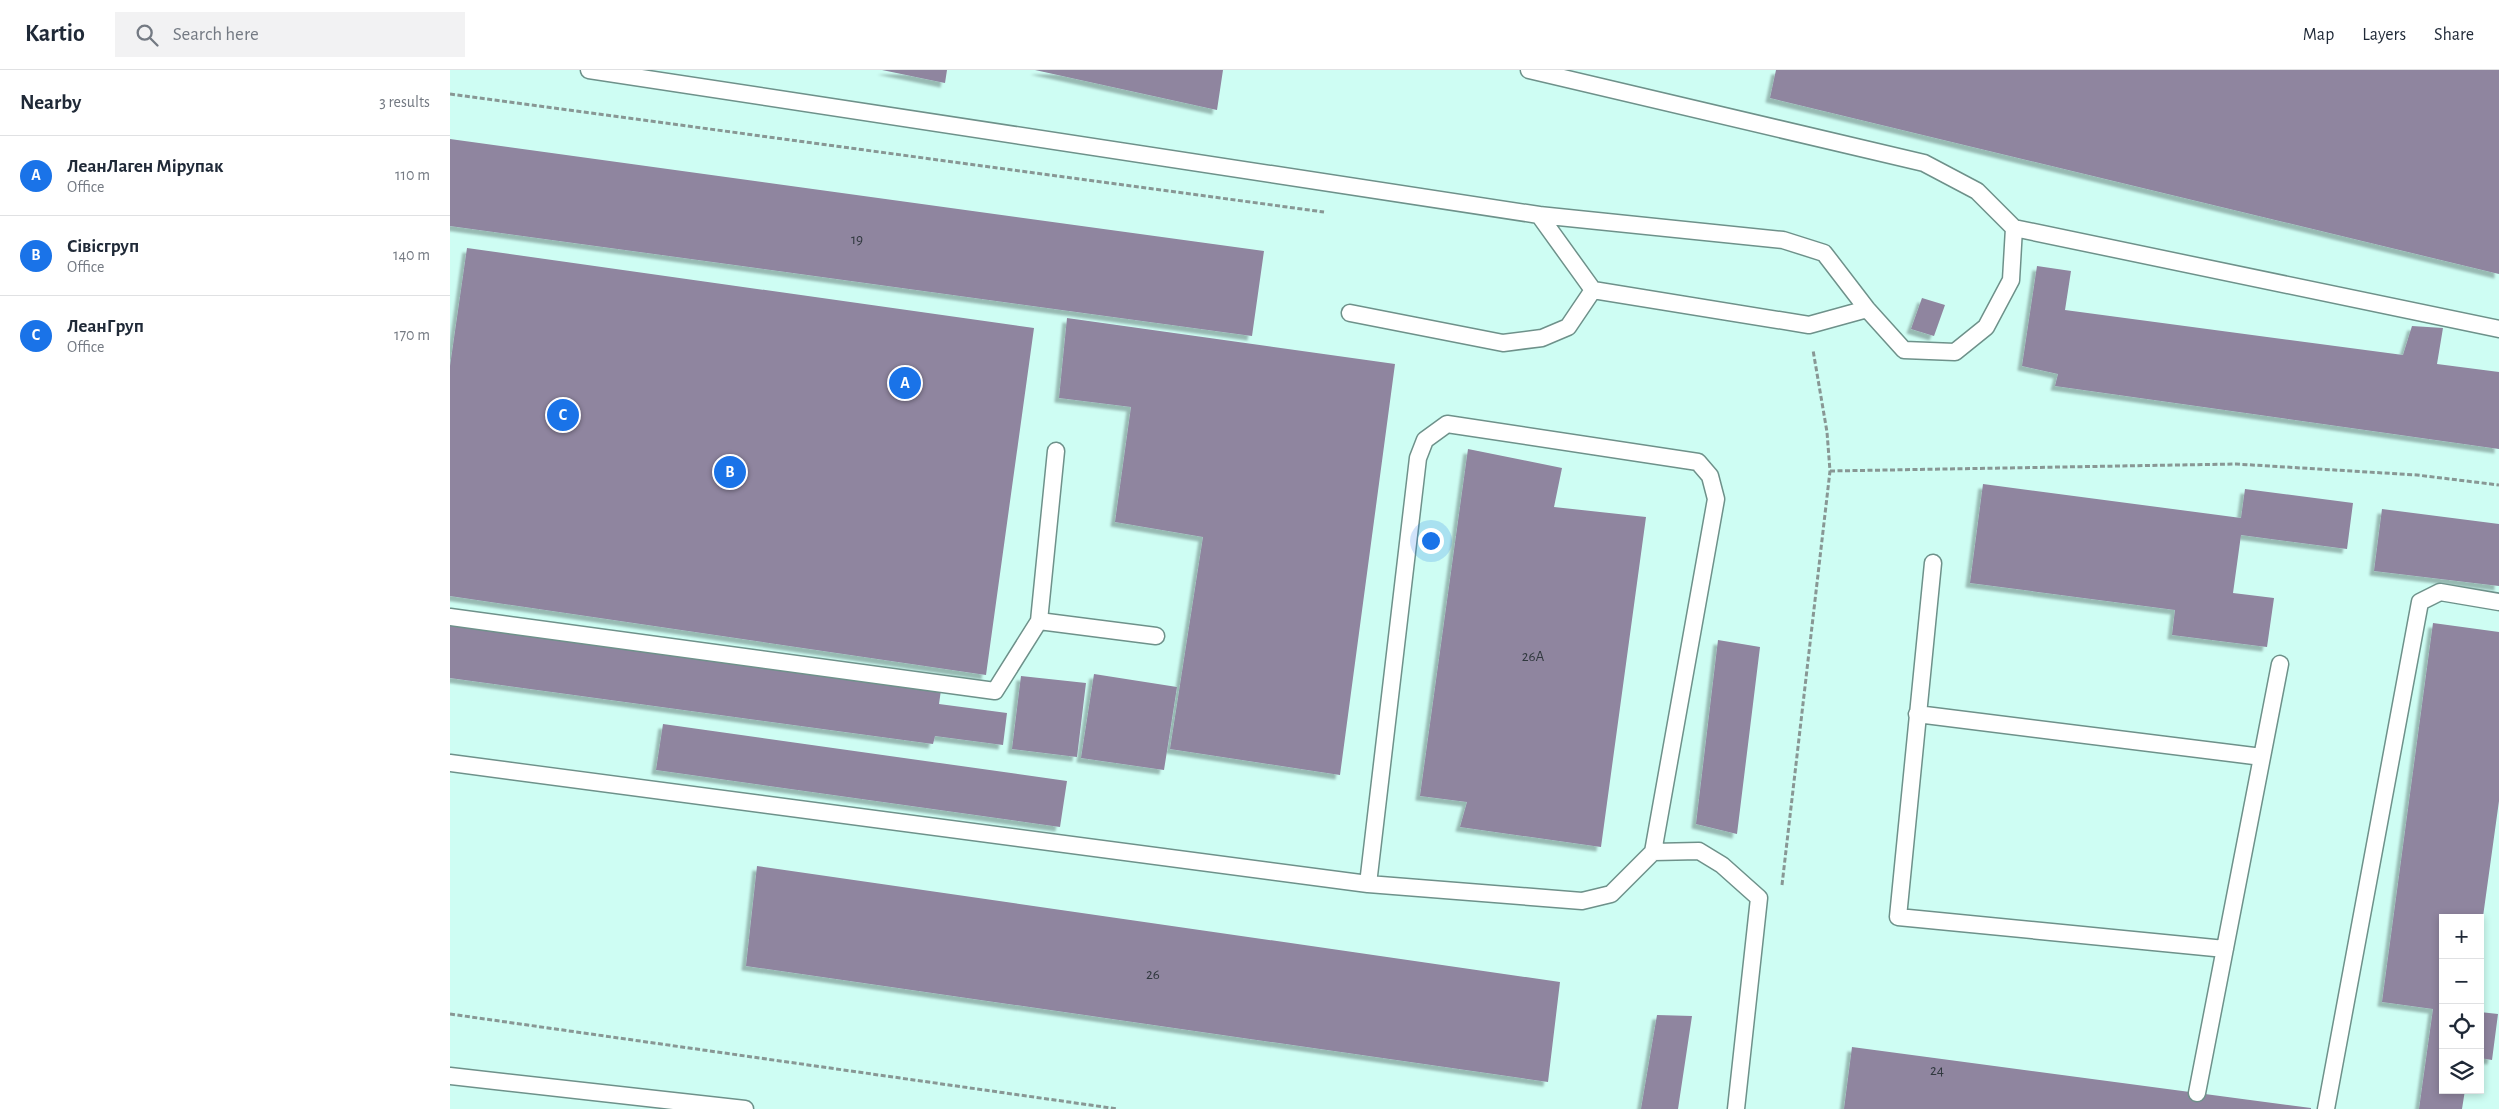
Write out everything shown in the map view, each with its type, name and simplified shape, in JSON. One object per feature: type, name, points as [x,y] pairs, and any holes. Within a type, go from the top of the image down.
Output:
[{"type":"lane","points":[[589,70],[1539,215],[1783,240],[1824,253],[1867,309],[1904,350],[1955,352],[1986,327],[2011,280],[2014,228]]},
{"type":"lane","points":[[1529,70],[1924,163],[1977,191],[2014,228],[2499,329]]},
{"type":"lane","points":[[1539,215],[1593,290],[1809,325],[1867,309]]},
{"type":"lane","points":[[1350,313],[1503,344],[1542,338],[1568,327],[1593,290]]},
{"type":"lane","points":[[450,764],[1368,884],[1582,901],[1611,894],[1652,852],[1716,499],[1710,476],[1698,462],[1447,424],[1425,440],[1418,458],[1368,884]]},
{"type":"lane","points":[[450,617],[995,691],[1039,621],[1056,451]]},
{"type":"lane","points":[[1934,563],[1917,714],[1898,916],[2225,949]]},
{"type":"lane","points":[[2326,1109],[2420,602],[2440,592],[2499,602]]},
{"type":"lane","points":[[1039,621],[1156,636]]},
{"type":"lane","points":[[2197,1093],[2280,664]]},
{"type":"lane","points":[[1917,714],[2262,757]]},
{"type":"lane","points":[[1652,852],[1699,851],[1722,864],[1759,898],[1736,1109]]},
{"type":"lane","points":[[450,1076],[745,1109]]},
{"type":"path","points":[[450,94],[1324,212]]},
{"type":"path","points":[[1781,893],[1830,471],[1827,432],[1809,325]]},
{"type":"path","points":[[1830,471],[2236,464],[2417,475],[2499,485]]},
{"type":"path","points":[[450,1014],[1118,1109]]},
{"type":"shaded area","points":[[450,70],[2499,70],[2499,1109],[450,1109]]},
{"type":"building","points":[[882,70],[947,70],[945,83]]},
{"type":"building","points":[[1035,70],[1223,70],[1217,110]]},
{"type":"building","points":[[1776,70],[2499,70],[2499,274],[1770,98]]},
{"type":"building","points":[[450,139],[1264,251],[1252,336],[450,226]]},
{"type":"building","points":[[467,248],[1034,328],[986,675],[450,596],[450,366]]},
{"type":"building","points":[[2037,266],[2071,271],[2065,310],[2403,355],[2412,326],[2443,328],[2437,364],[2499,372],[2499,449],[2055,386],[2058,374],[2022,366]]},
{"type":"building","points":[[1922,298],[1945,305],[1934,336],[1911,329]]},
{"type":"building","points":[[1067,318],[1395,364],[1340,775],[1170,749],[1203,537],[1115,522],[1131,407],[1059,398]]},
{"type":"building","points":[[1468,449],[1562,468],[1554,507],[1646,517],[1601,847],[1460,827],[1467,802],[1420,796]]},
{"type":"building","points":[[1983,484],[2241,518],[2245,489],[2353,503],[2347,549],[2241,535],[2233,593],[2274,598],[2267,647],[2172,635],[2175,610],[1970,583]]},
{"type":"building","points":[[2382,509],[2499,524],[2499,586],[2374,571]]},
{"type":"building","points":[[2433,623],[2499,632],[2499,801],[2483,914],[2439,914],[2439,1094],[2464,1094],[2462,1109],[2419,1109],[2433,1009],[2382,1002]]},
{"type":"building","points":[[450,624],[941,690],[939,704],[1007,713],[1003,745],[935,736],[933,744],[450,678]]},
{"type":"building","points":[[1718,640],[1760,647],[1737,834],[1696,824]]},
{"type":"building","points":[[1094,674],[1177,687],[1164,770],[1081,758]]},
{"type":"building","points":[[1021,676],[1086,683],[1077,757],[1012,749]]},
{"type":"building","points":[[663,724],[1067,781],[1060,827],[656,770]]},
{"type":"building","points":[[757,866],[1560,982],[1548,1082],[746,966]]},
{"type":"building","points":[[2484,1012],[2498,1014],[2492,1060],[2484,1059]]},
{"type":"building","points":[[1657,1015],[1692,1016],[1678,1109],[1641,1109]]},
{"type":"building","points":[[1852,1047],[2311,1108],[2311,1109],[1844,1109]]},
{"type":"place","name":"ЛеанЛаген Мірупак","points":[[905,383]]},
{"type":"place","name":"ЛеанГруп","points":[[563,415]]},
{"type":"place","name":"Сівісгруп","points":[[730,472]]}]
